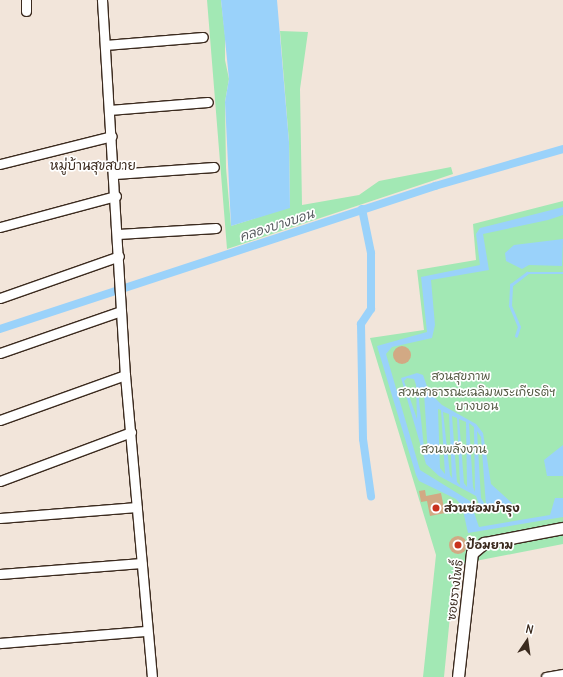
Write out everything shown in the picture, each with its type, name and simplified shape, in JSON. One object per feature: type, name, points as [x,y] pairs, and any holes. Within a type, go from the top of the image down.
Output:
[{"type":"street","points":[[26,0],[26,11]]},
{"type":"street","points":[[102,0],[109,110],[115,174],[125,374],[152,677]]},
{"type":"street","points":[[105,45],[203,37]]},
{"type":"street","points":[[109,110],[208,102]]},
{"type":"street","points":[[0,164],[112,136]]},
{"type":"street","points":[[115,174],[214,167]]},
{"type":"street","points":[[0,227],[116,196]]},
{"type":"street","points":[[118,234],[216,228]]},
{"type":"street","points":[[0,298],[119,256]]},
{"type":"street","points":[[0,353],[121,307]]},
{"type":"street","points":[[0,420],[125,374]]},
{"type":"street","points":[[0,481],[131,432]]},
{"type":"street","points":[[0,518],[138,507]]},
{"type":"street","name":"ซอยรางโพธิ์","points":[[458,677],[472,554],[484,544],[563,528]]},
{"type":"street","points":[[0,574],[142,563]]},
{"type":"street","points":[[0,643],[147,631]]},
{"type":"street","points":[[549,677],[563,674]]},
{"type":"green space","points":[[207,0],[221,0],[225,35],[225,60],[229,79],[225,102],[226,168],[231,226],[290,207],[289,142],[280,31],[308,32],[300,89],[302,205],[359,195],[379,181],[451,167],[453,174],[227,249]]},
{"type":"green space","name":"สวนสาธารณะเฉลิมพระเกียรติฯ บางบอน","points":[[563,201],[563,544],[455,565],[444,677],[423,677],[436,555],[370,338],[424,330],[417,270],[476,260],[473,224]]},
{"type":"water","points":[[221,0],[277,0],[289,142],[290,208],[231,226],[225,102],[229,79]]},
{"type":"water","points":[[563,207],[563,215],[548,220],[483,234],[489,270],[431,280],[435,325],[432,338],[392,347],[386,354],[420,470],[470,501],[479,527],[550,515],[555,498],[563,498],[563,517],[468,533],[462,506],[456,499],[419,481],[416,475],[377,346],[427,332],[421,277],[480,265],[476,234],[480,228]]},
{"type":"water","points":[[563,239],[562,266],[529,265],[522,269],[506,261],[505,253],[514,245]]},
{"type":"water","points":[[417,373],[423,375],[429,392],[442,405],[476,424],[483,433],[491,484],[512,503],[510,506],[481,511],[476,496],[439,476],[426,464],[401,378]],"holes":[[[407,378],[414,379],[416,385],[417,419],[404,381]],[[421,387],[424,393],[428,455],[424,448],[419,400]],[[438,409],[441,410],[445,474],[440,468]],[[443,412],[449,414],[452,478],[450,475]],[[452,416],[457,418],[460,485],[457,482]],[[459,419],[466,422],[467,487],[464,483]],[[469,423],[474,427],[475,492],[473,487]],[[477,431],[481,437],[486,506],[481,498]]]},
{"type":"water","points":[[563,445],[563,476],[547,476],[544,460]]},
{"type":"building","points":[[398,346],[406,346],[411,351],[409,362],[406,364],[398,364],[393,359],[393,351]]},
{"type":"building","name":"ส่วนซ่อมบำรุง","points":[[425,490],[426,496],[441,493],[445,513],[430,516],[427,501],[421,502],[419,491]]},
{"type":"building","name":"ป้อมยาม","points":[[454,536],[462,536],[467,541],[465,552],[462,554],[454,554],[449,549],[449,541]]},
{"type":"waterway","name":"คลองบางบอน","points":[[0,329],[435,186],[563,149]]},
{"type":"waterway","points":[[362,209],[371,253],[371,309],[361,324],[363,439],[371,496]]},
{"type":"waterway","points":[[516,336],[519,327],[510,306],[511,285],[527,273],[563,273]]},
{"type":"place","name":"ส่วนซ่อมบำรุง","points":[[436,508]]},
{"type":"place","name":"ป้อมยาม","points":[[458,545]]},
{"type":"district","name":"หมู่บ้านสุขสบาย","points":[[93,166]]},
{"type":"park label","name":"สวนสุขภาพ","points":[[461,376]]},
{"type":"park label","name":"สวนพลังงาน","points":[[454,449]]}]
